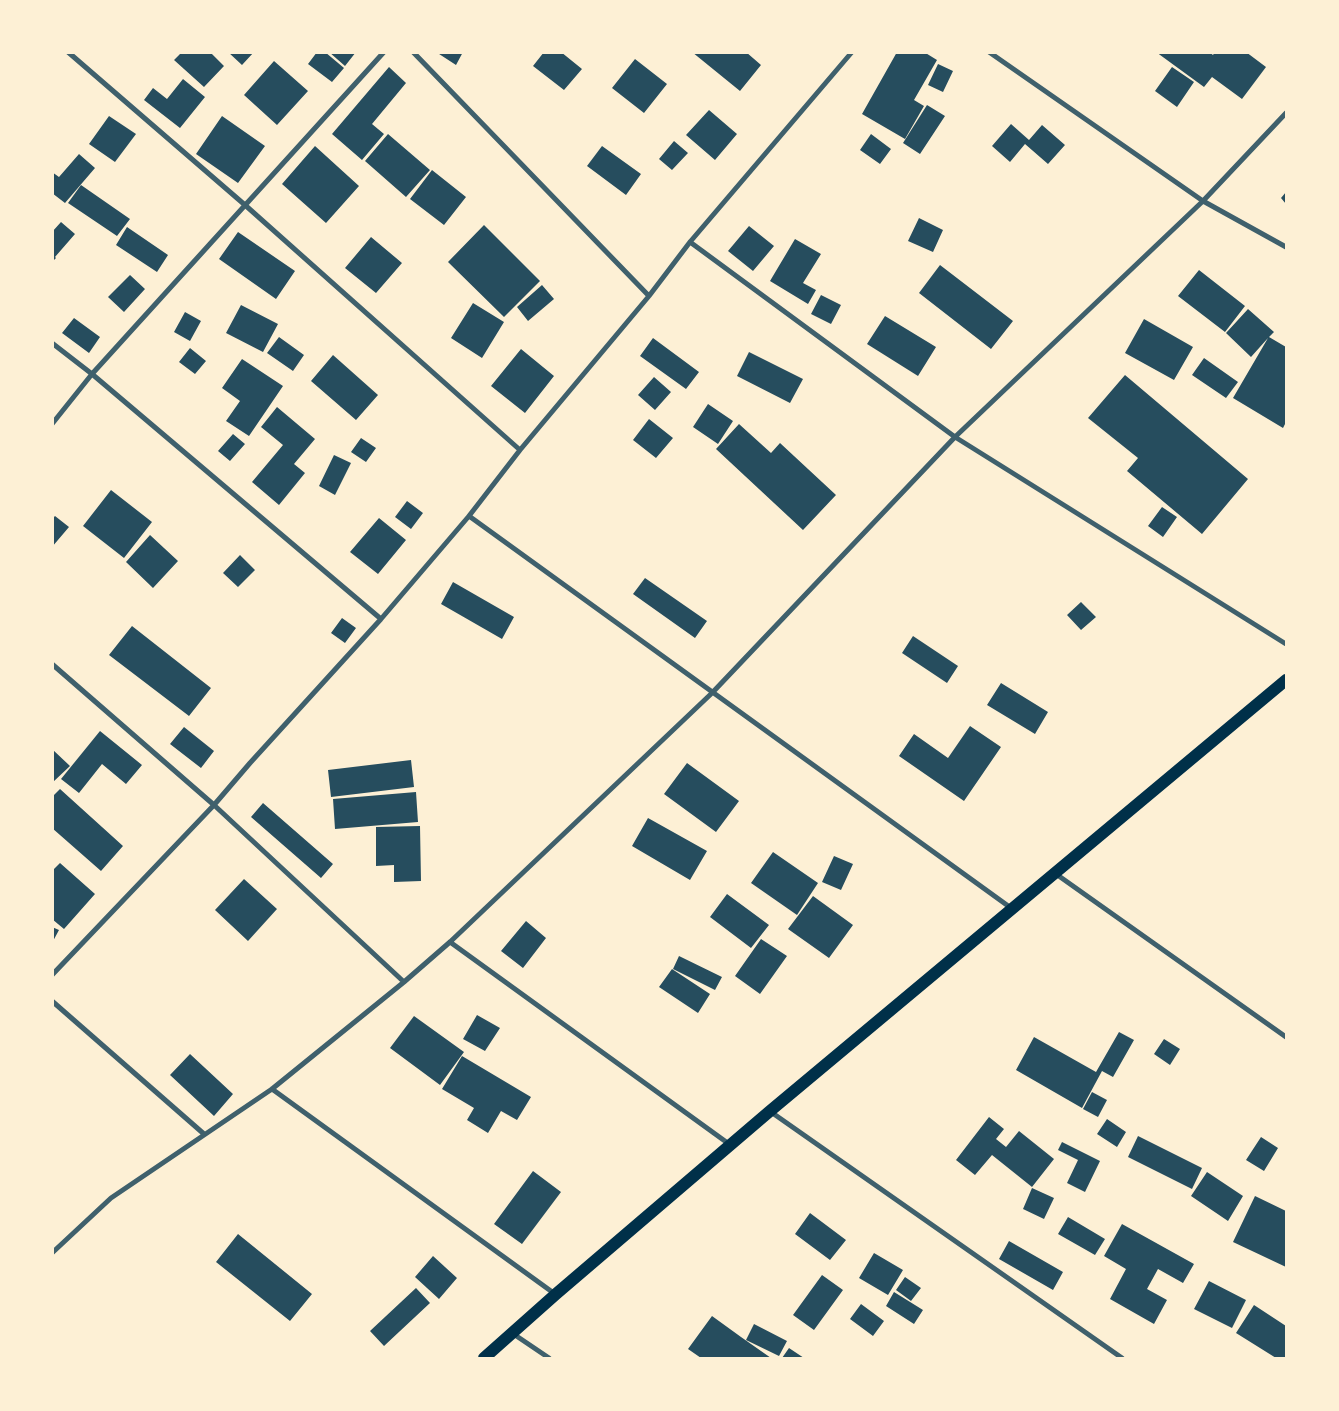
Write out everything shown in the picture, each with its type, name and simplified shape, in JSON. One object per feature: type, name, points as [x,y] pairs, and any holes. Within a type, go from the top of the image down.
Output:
[{"type":"main road","points":[[484,1358],[770,1111],[1286,680]]},
{"type":"street","points":[[68,52],[245,205],[520,450]]},
{"type":"street","points":[[52,424],[92,374],[384,52]]},
{"type":"street","points":[[412,52],[649,296]]},
{"type":"street","points":[[52,975],[214,805],[381,618],[468,516],[520,450],[649,296],[690,242],[852,52]]},
{"type":"street","points":[[989,52],[1203,201],[1286,247]]},
{"type":"street","points":[[52,1253],[111,1198],[272,1089],[404,982],[450,942],[712,693],[955,437],[1203,201],[1286,113]]},
{"type":"street","points":[[690,242],[955,437],[1286,644]]},
{"type":"street","points":[[52,343],[92,374],[381,618]]},
{"type":"street","points":[[468,516],[1012,909]]},
{"type":"street","points":[[52,664],[214,805],[404,982]]},
{"type":"street","points":[[1056,874],[1286,1037]]},
{"type":"street","points":[[450,942],[731,1145]]},
{"type":"street","points":[[52,1001],[204,1134]]},
{"type":"street","points":[[272,1089],[556,1294]]},
{"type":"street","points":[[770,1111],[1122,1358]]},
{"type":"street","points":[[512,1333],[549,1358]]},
{"type":"building","points":[[178,52],[210,52],[224,66],[204,87],[174,60],[180,54]]},
{"type":"building","points":[[228,52],[254,52],[242,65]]},
{"type":"building","points":[[317,52],[325,52],[344,68],[332,82],[308,64]]},
{"type":"building","points":[[329,52],[356,52],[345,66]]},
{"type":"building","points":[[436,52],[463,52],[456,65]]},
{"type":"building","points":[[544,52],[561,52],[582,69],[564,90],[533,66]]},
{"type":"building","points":[[692,52],[746,52],[761,65],[740,91]]},
{"type":"building","points":[[897,52],[924,52],[937,60],[914,100],[924,106],[905,139],[862,114]]},
{"type":"building","points":[[1156,52],[1209,52],[1213,55],[1215,52],[1246,52],[1266,67],[1242,99],[1212,77],[1204,87]]},
{"type":"building","points":[[635,59],[667,84],[644,113],[612,88]]},
{"type":"building","points":[[274,61],[308,91],[277,125],[244,95]]},
{"type":"building","points":[[938,64],[953,71],[943,92],[928,85]]},
{"type":"building","points":[[389,67],[406,83],[372,124],[384,134],[362,160],[332,134]]},
{"type":"building","points":[[1172,67],[1194,82],[1177,107],[1155,91]]},
{"type":"building","points":[[183,79],[205,97],[180,128],[144,100],[153,88],[167,99]]},
{"type":"building","points":[[927,105],[945,116],[920,154],[903,143]]},
{"type":"building","points":[[709,110],[737,134],[715,160],[686,135]]},
{"type":"building","points":[[109,116],[136,134],[115,162],[89,144]]},
{"type":"building","points":[[222,116],[265,146],[238,183],[196,154]]},
{"type":"building","points":[[1011,124],[1029,140],[1042,125],[1065,145],[1048,164],[1025,144],[1010,162],[992,146]]},
{"type":"building","points":[[388,134],[430,170],[406,197],[365,161]]},
{"type":"building","points":[[871,134],[891,149],[880,164],[860,150]]},
{"type":"building","points":[[674,141],[688,153],[672,170],[659,159]]},
{"type":"building","points":[[315,146],[359,186],[326,223],[282,184]]},
{"type":"building","points":[[602,146],[641,174],[626,195],[587,166]]},
{"type":"building","points":[[79,154],[95,168],[65,203],[52,193],[52,172],[59,177]]},
{"type":"building","points":[[432,170],[466,197],[444,225],[410,199]]},
{"type":"building","points":[[81,185],[130,219],[117,236],[68,203]]},
{"type":"building","points":[[1286,192],[1286,204],[1281,198]]},
{"type":"building","points":[[919,218],[943,230],[933,252],[908,241]]},
{"type":"building","points":[[61,222],[75,234],[52,262],[52,232]]},
{"type":"building","points":[[484,225],[540,281],[504,317],[448,262]]},
{"type":"building","points":[[749,226],[774,246],[753,271],[728,251]]},
{"type":"building","points":[[127,227],[168,255],[157,272],[116,245]]},
{"type":"building","points":[[238,232],[295,271],[276,299],[219,259]]},
{"type":"building","points":[[371,237],[402,263],[376,293],[345,268]]},
{"type":"building","points":[[795,239],[821,254],[803,283],[816,290],[808,304],[770,281]]},
{"type":"building","points":[[940,265],[1013,321],[991,349],[919,293]]},
{"type":"building","points":[[1199,270],[1245,306],[1225,332],[1178,296]]},
{"type":"building","points":[[130,275],[145,289],[124,312],[108,297]]},
{"type":"building","points":[[542,285],[554,299],[528,321],[517,307]]},
{"type":"building","points":[[821,295],[841,305],[831,324],[811,314]]},
{"type":"building","points":[[473,303],[504,322],[482,358],[451,338]]},
{"type":"building","points":[[241,305],[278,324],[263,352],[226,333]]},
{"type":"building","points":[[1248,309],[1274,332],[1269,337],[1286,347],[1286,422],[1283,428],[1233,398],[1268,338],[1251,357],[1226,333]]},
{"type":"building","points":[[185,312],[201,321],[190,341],[174,332]]},
{"type":"building","points":[[885,316],[936,347],[918,376],[867,344]]},
{"type":"building","points":[[74,318],[100,337],[89,353],[62,333]]},
{"type":"building","points":[[1144,319],[1193,347],[1174,380],[1125,353]]},
{"type":"building","points":[[279,337],[304,355],[293,371],[267,353]]},
{"type":"building","points":[[653,338],[699,372],[686,389],[640,356]]},
{"type":"building","points":[[190,348],[206,361],[195,374],[179,362]]},
{"type":"building","points":[[521,349],[554,376],[525,413],[491,386]]},
{"type":"building","points":[[749,352],[803,379],[790,403],[737,376]]},
{"type":"building","points":[[333,355],[378,395],[356,420],[311,381]]},
{"type":"building","points":[[1204,358],[1238,382],[1226,398],[1192,375]]},
{"type":"building","points":[[242,359],[283,386],[249,436],[226,421],[240,401],[222,388]]},
{"type":"building","points":[[1125,375],[1248,479],[1202,534],[1127,471],[1138,458],[1088,418]]},
{"type":"building","points":[[654,377],[671,392],[655,410],[638,395]]},
{"type":"building","points":[[708,404],[733,421],[718,444],[693,427]]},
{"type":"building","points":[[277,407],[315,439],[294,464],[305,473],[279,505],[252,482],[283,445],[261,427]]},
{"type":"building","points":[[649,419],[673,438],[656,458],[633,440]]},
{"type":"building","points":[[739,424],[771,453],[780,443],[836,495],[803,530],[716,449]]},
{"type":"building","points":[[233,434],[245,444],[230,461],[218,451]]},
{"type":"building","points":[[361,438],[376,448],[366,462],[351,452]]},
{"type":"building","points":[[334,455],[351,463],[335,495],[319,486]]},
{"type":"building","points":[[111,490],[152,522],[124,558],[83,526]]},
{"type":"building","points":[[407,501],[423,513],[411,529],[395,517]]},
{"type":"building","points":[[1162,507],[1177,517],[1163,537],[1148,526]]},
{"type":"building","points":[[55,516],[69,527],[52,547],[52,519]]},
{"type":"building","points":[[379,518],[406,540],[378,574],[350,552]]},
{"type":"building","points":[[150,535],[178,561],[153,588],[126,562]]},
{"type":"building","points":[[240,555],[255,570],[238,587],[223,573]]},
{"type":"building","points":[[645,578],[707,621],[695,638],[633,594]]},
{"type":"building","points":[[453,582],[514,617],[502,639],[441,604]]},
{"type":"building","points":[[1081,602],[1096,617],[1081,630],[1067,615]]},
{"type":"building","points":[[342,618],[356,628],[345,643],[331,633]]},
{"type":"building","points":[[132,626],[211,688],[189,716],[109,655]]},
{"type":"building","points":[[913,636],[958,666],[947,683],[902,653]]},
{"type":"building","points":[[1001,683],[1048,712],[1035,734],[987,705]]},
{"type":"building","points":[[970,726],[1001,747],[964,801],[899,756],[914,734],[948,758]]},
{"type":"building","points":[[184,727],[214,751],[201,768],[170,744]]},
{"type":"building","points":[[100,731],[142,765],[126,784],[102,764],[79,793],[61,779]]},
{"type":"building","points":[[52,749],[70,766],[52,783]]},
{"type":"building","points":[[411,760],[414,787],[331,797],[328,770]]},
{"type":"building","points":[[687,763],[739,801],[716,832],[664,794]]},
{"type":"building","points":[[60,789],[123,846],[101,871],[52,828],[52,797]]},
{"type":"building","points":[[416,792],[418,822],[335,829],[333,799]]},
{"type":"building","points":[[263,803],[333,864],[321,878],[251,817]]},
{"type":"building","points":[[648,818],[707,851],[690,880],[632,846]]},
{"type":"building","points":[[420,826],[421,881],[394,882],[394,865],[376,866],[376,827]]},
{"type":"building","points":[[773,852],[818,883],[797,915],[751,883]]},
{"type":"building","points":[[834,856],[853,864],[841,890],[822,882]]},
{"type":"building","points":[[60,863],[95,894],[64,929],[52,919],[52,871]]},
{"type":"building","points":[[244,879],[277,909],[248,941],[215,910]]},
{"type":"building","points":[[727,894],[769,925],[751,948],[710,917]]},
{"type":"building","points":[[813,896],[853,925],[829,958],[788,929]]},
{"type":"building","points":[[526,921],[546,938],[523,968],[501,951]]},
{"type":"building","points":[[52,927],[59,930],[52,943]]},
{"type":"building","points":[[761,939],[787,956],[760,994],[735,976]]},
{"type":"building","points":[[679,956],[722,977],[715,990],[673,969]]},
{"type":"building","points":[[672,969],[710,994],[698,1013],[659,987]]},
{"type":"building","points":[[477,1015],[500,1028],[485,1051],[463,1039]]},
{"type":"building","points":[[414,1016],[464,1052],[440,1085],[390,1048]]},
{"type":"building","points":[[1119,1032],[1134,1040],[1113,1077],[1102,1071],[1082,1108],[1016,1070],[1034,1037],[1096,1072]]},
{"type":"building","points":[[1164,1039],[1180,1049],[1170,1065],[1154,1054]]},
{"type":"building","points":[[190,1054],[233,1094],[214,1116],[170,1075]]},
{"type":"building","points":[[462,1056],[531,1097],[517,1120],[501,1111],[488,1133],[467,1120],[474,1108],[442,1089]]},
{"type":"building","points":[[1092,1092],[1107,1100],[1098,1117],[1083,1109]]},
{"type":"building","points":[[989,1117],[1004,1129],[996,1139],[1006,1147],[1019,1131],[1054,1159],[1032,1187],[992,1155],[975,1175],[956,1160]]},
{"type":"building","points":[[1107,1119],[1126,1132],[1117,1147],[1097,1134]]},
{"type":"building","points":[[1138,1136],[1202,1168],[1192,1189],[1128,1157]]},
{"type":"building","points":[[1261,1137],[1278,1148],[1264,1171],[1246,1160]]},
{"type":"building","points":[[1062,1142],[1100,1161],[1085,1192],[1067,1183],[1078,1160],[1058,1150]]},
{"type":"building","points":[[533,1171],[561,1192],[522,1244],[494,1224]]},
{"type":"building","points":[[1207,1172],[1243,1196],[1228,1221],[1191,1196]]},
{"type":"building","points":[[1032,1188],[1054,1198],[1044,1219],[1023,1209]]},
{"type":"building","points":[[1255,1196],[1286,1211],[1286,1267],[1233,1242]]},
{"type":"building","points":[[810,1213],[846,1240],[830,1260],[795,1234]]},
{"type":"building","points":[[1068,1217],[1105,1239],[1095,1255],[1058,1234]]},
{"type":"building","points":[[1122,1224],[1194,1264],[1183,1283],[1158,1269],[1147,1289],[1167,1300],[1154,1324],[1110,1299],[1126,1269],[1104,1256]]},
{"type":"building","points":[[238,1234],[312,1294],[290,1321],[216,1262]]},
{"type":"building","points":[[1009,1241],[1063,1272],[1053,1290],[999,1259]]},
{"type":"building","points":[[874,1253],[903,1270],[888,1295],[859,1278]]},
{"type":"building","points":[[433,1256],[457,1278],[439,1299],[415,1277]]},
{"type":"building","points":[[822,1275],[843,1290],[814,1330],[793,1315]]},
{"type":"building","points":[[905,1277],[921,1288],[911,1301],[896,1290]]},
{"type":"building","points":[[1209,1281],[1246,1300],[1232,1328],[1194,1309]]},
{"type":"building","points":[[416,1288],[430,1303],[384,1346],[370,1331]]},
{"type":"building","points":[[894,1292],[923,1310],[914,1324],[886,1306]]},
{"type":"building","points":[[861,1304],[884,1321],[873,1336],[850,1319]]},
{"type":"building","points":[[1254,1305],[1286,1326],[1286,1358],[1276,1358],[1236,1333]]},
{"type":"building","points":[[712,1316],[771,1358],[701,1358],[688,1349]]},
{"type":"building","points":[[754,1324],[787,1341],[779,1356],[746,1340]]},
{"type":"building","points":[[789,1348],[804,1358],[782,1358]]}]
